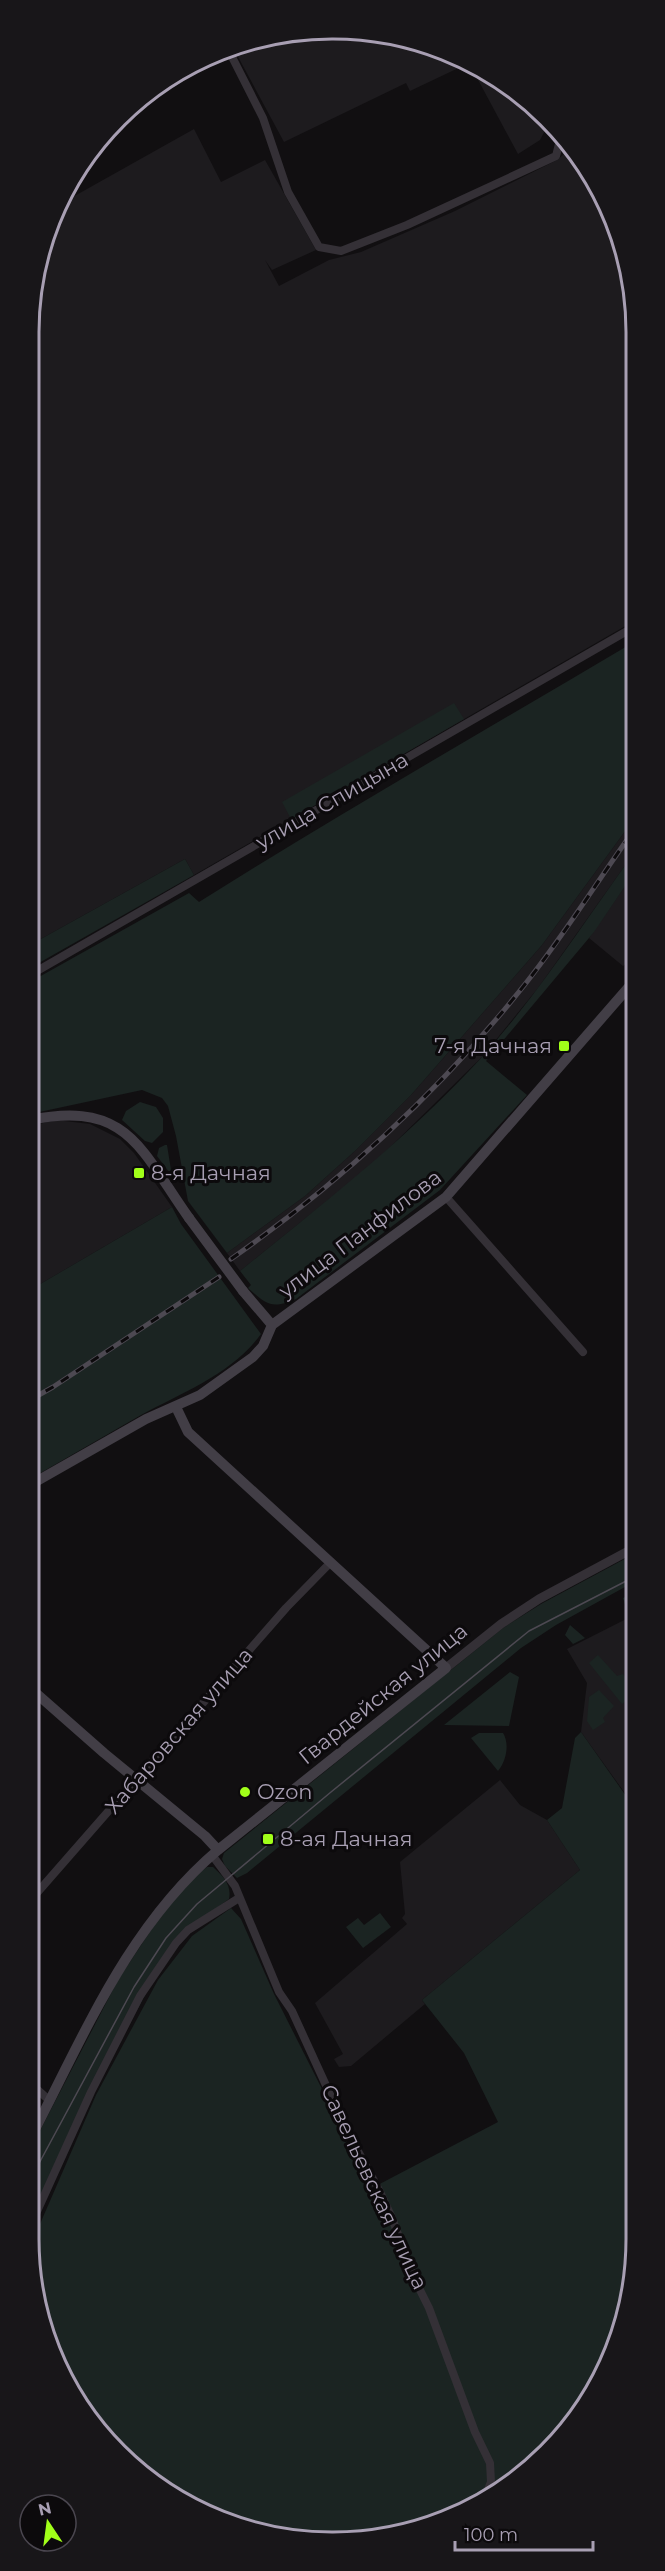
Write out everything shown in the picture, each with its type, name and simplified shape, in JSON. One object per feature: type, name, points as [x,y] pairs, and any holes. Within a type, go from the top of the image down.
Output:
[{"type":"main road","name":"улица Панфилова","points":[[272,1325],[446,1197],[626,990]]},
{"type":"main road","points":[[39,1118],[77,1115],[97,1118],[116,1125],[144,1153],[243,1291],[272,1325],[262,1346],[253,1357],[200,1395],[146,1419],[39,1480]]},
{"type":"main road","points":[[176,1407],[188,1432],[446,1668]]},
{"type":"main road","name":"Гвардейская улица","points":[[39,2122],[113,1979],[157,1912],[186,1879],[215,1853],[446,1668]]},
{"type":"main road","points":[[39,1696],[205,1836],[215,1853]]},
{"type":"street","points":[[232,57],[263,118],[288,192],[319,247],[341,251],[407,225],[556,156],[559,146]]},
{"type":"street","name":"улица Спицына","points":[[39,970],[626,632]]},
{"type":"street","points":[[446,1197],[583,1352]]},
{"type":"street","name":"Гвардейская улица","points":[[446,1668],[501,1624],[539,1599],[626,1552]]},
{"type":"street","name":"Хабаровская улица","points":[[39,1891],[286,1608],[331,1562]]},
{"type":"street","name":"Савельевская улица","points":[[215,1853],[239,1898],[279,1992],[292,2011],[346,2129],[380,2192],[414,2278],[429,2308],[475,2432],[490,2463],[491,2482],[489,2487]]},
{"type":"street","points":[[39,2205],[91,2092],[140,1996],[176,1943],[188,1930],[239,1898]]},
{"type":"street","points":[[39,2091],[50,2101]]},
{"type":"shaded area","points":[[352,40],[408,49],[459,68],[410,91],[406,83],[284,142],[237,55],[294,42]]},
{"type":"shaded area","points":[[476,77],[496,88],[545,130],[540,140],[518,154]]},
{"type":"shaded area","points":[[194,129],[221,182],[265,160],[316,250],[272,270],[265,260],[279,286],[329,260],[361,252],[455,211],[557,160],[565,154],[577,169],[604,220],[616,257],[623,294],[626,332],[626,626],[194,875],[185,859],[39,940],[39,332],[42,294],[49,257],[61,220],[72,197]]},
{"type":"shaded area","points":[[626,647],[626,830],[542,945],[411,1095],[356,1150],[305,1196],[227,1253],[188,1201],[176,1136],[168,1106],[162,1098],[142,1090],[39,1112],[39,977],[189,893],[199,902],[361,803]]},
{"type":"shaded area","points":[[454,703],[464,719],[291,819],[282,802]]},
{"type":"shaded area","points":[[626,830],[626,864],[538,988],[482,1057],[373,1164],[240,1271],[227,1253],[305,1196],[356,1150],[411,1095],[542,945]]},
{"type":"shaded area","points":[[185,859],[194,875],[39,963],[39,940]]},
{"type":"shaded area","points":[[626,864],[626,885],[594,932],[486,1061],[527,1095],[440,1190],[296,1299],[275,1305],[269,1304],[254,1294],[248,1288],[251,1285],[240,1271],[425,1115],[482,1057],[542,983]]},
{"type":"shaded area","points":[[626,885],[626,964],[623,966],[589,938]]},
{"type":"shaded area","points":[[140,1102],[156,1107],[163,1118],[163,1132],[152,1143],[145,1141],[122,1120],[126,1111]]},
{"type":"shaded area","points":[[56,1120],[90,1124],[120,1139],[134,1153],[172,1207],[39,1285],[39,1124]]},
{"type":"shaded area","points":[[167,1145],[171,1170],[169,1172],[157,1156],[159,1148]]},
{"type":"shaded area","points":[[172,1207],[181,1224],[261,1334],[236,1360],[206,1381],[141,1415],[39,1474],[39,1285]]},
{"type":"shaded area","points":[[626,1558],[626,1586],[556,1625],[521,1648],[247,1873],[237,1878],[225,1866],[222,1859],[224,1853],[503,1628],[541,1604]]},
{"type":"shaded area","points":[[626,1619],[626,1795],[581,1732],[587,1683],[567,1649]]},
{"type":"shaded area","points":[[570,1625],[585,1638],[573,1644],[565,1635]]},
{"type":"shaded area","points":[[598,1655],[617,1676],[623,1674],[626,1678],[626,1701],[622,1704],[589,1663]]},
{"type":"shaded area","points":[[510,1672],[519,1677],[509,1726],[444,1725]]},
{"type":"shaded area","points":[[599,1690],[614,1706],[603,1718],[605,1722],[593,1730],[587,1721],[589,1697]]},
{"type":"shaded area","points":[[581,1732],[626,1796],[625,2258],[616,2314],[596,2368],[577,2402],[540,2446],[496,2483],[445,2510],[390,2526],[332,2532],[294,2529],[257,2522],[203,2502],[169,2483],[139,2459],[112,2432],[88,2402],[78,2385],[61,2351],[49,2314],[42,2277],[39,2226],[96,2095],[158,1980],[192,1936],[231,1908],[241,1919],[274,1994],[372,2188],[498,2122],[464,2053],[422,2000],[580,1870],[547,1820],[562,1808],[575,1738]]},
{"type":"shaded area","points":[[479,1733],[503,1733],[505,1737],[506,1753],[498,1771],[471,1738]]},
{"type":"shaded area","points":[[500,1780],[520,1805],[547,1820],[580,1870],[422,2000],[425,2004],[351,2066],[339,2067],[334,2059],[343,2054],[315,2003],[407,1924],[402,1918],[405,1914],[400,1862]]},
{"type":"shaded area","points":[[207,1867],[213,1867],[226,1881],[230,1894],[229,1899],[194,1924],[158,1971],[78,2120],[39,2211],[39,2133],[118,1980],[161,1915],[188,1882]]},
{"type":"shaded area","points":[[380,1913],[391,1927],[363,1948],[346,1927],[358,1918],[364,1925]]},
{"type":"tram line","points":[[39,2163],[134,1987],[166,1938],[197,1904],[529,1631],[626,1581]]},
{"type":"railway","points":[[231,1259],[351,1166],[389,1132],[460,1060],[526,983],[626,842]]},
{"type":"railway","points":[[39,1395],[219,1277]]},
{"type":"place","name":"7-я Дачная","points":[[564,1046]]},
{"type":"place","name":"8-я Дачная","points":[[139,1173]]},
{"type":"place","name":"Ozon","points":[[245,1792]]},
{"type":"place","name":"8-ая Дачная","points":[[268,1839]]}]
